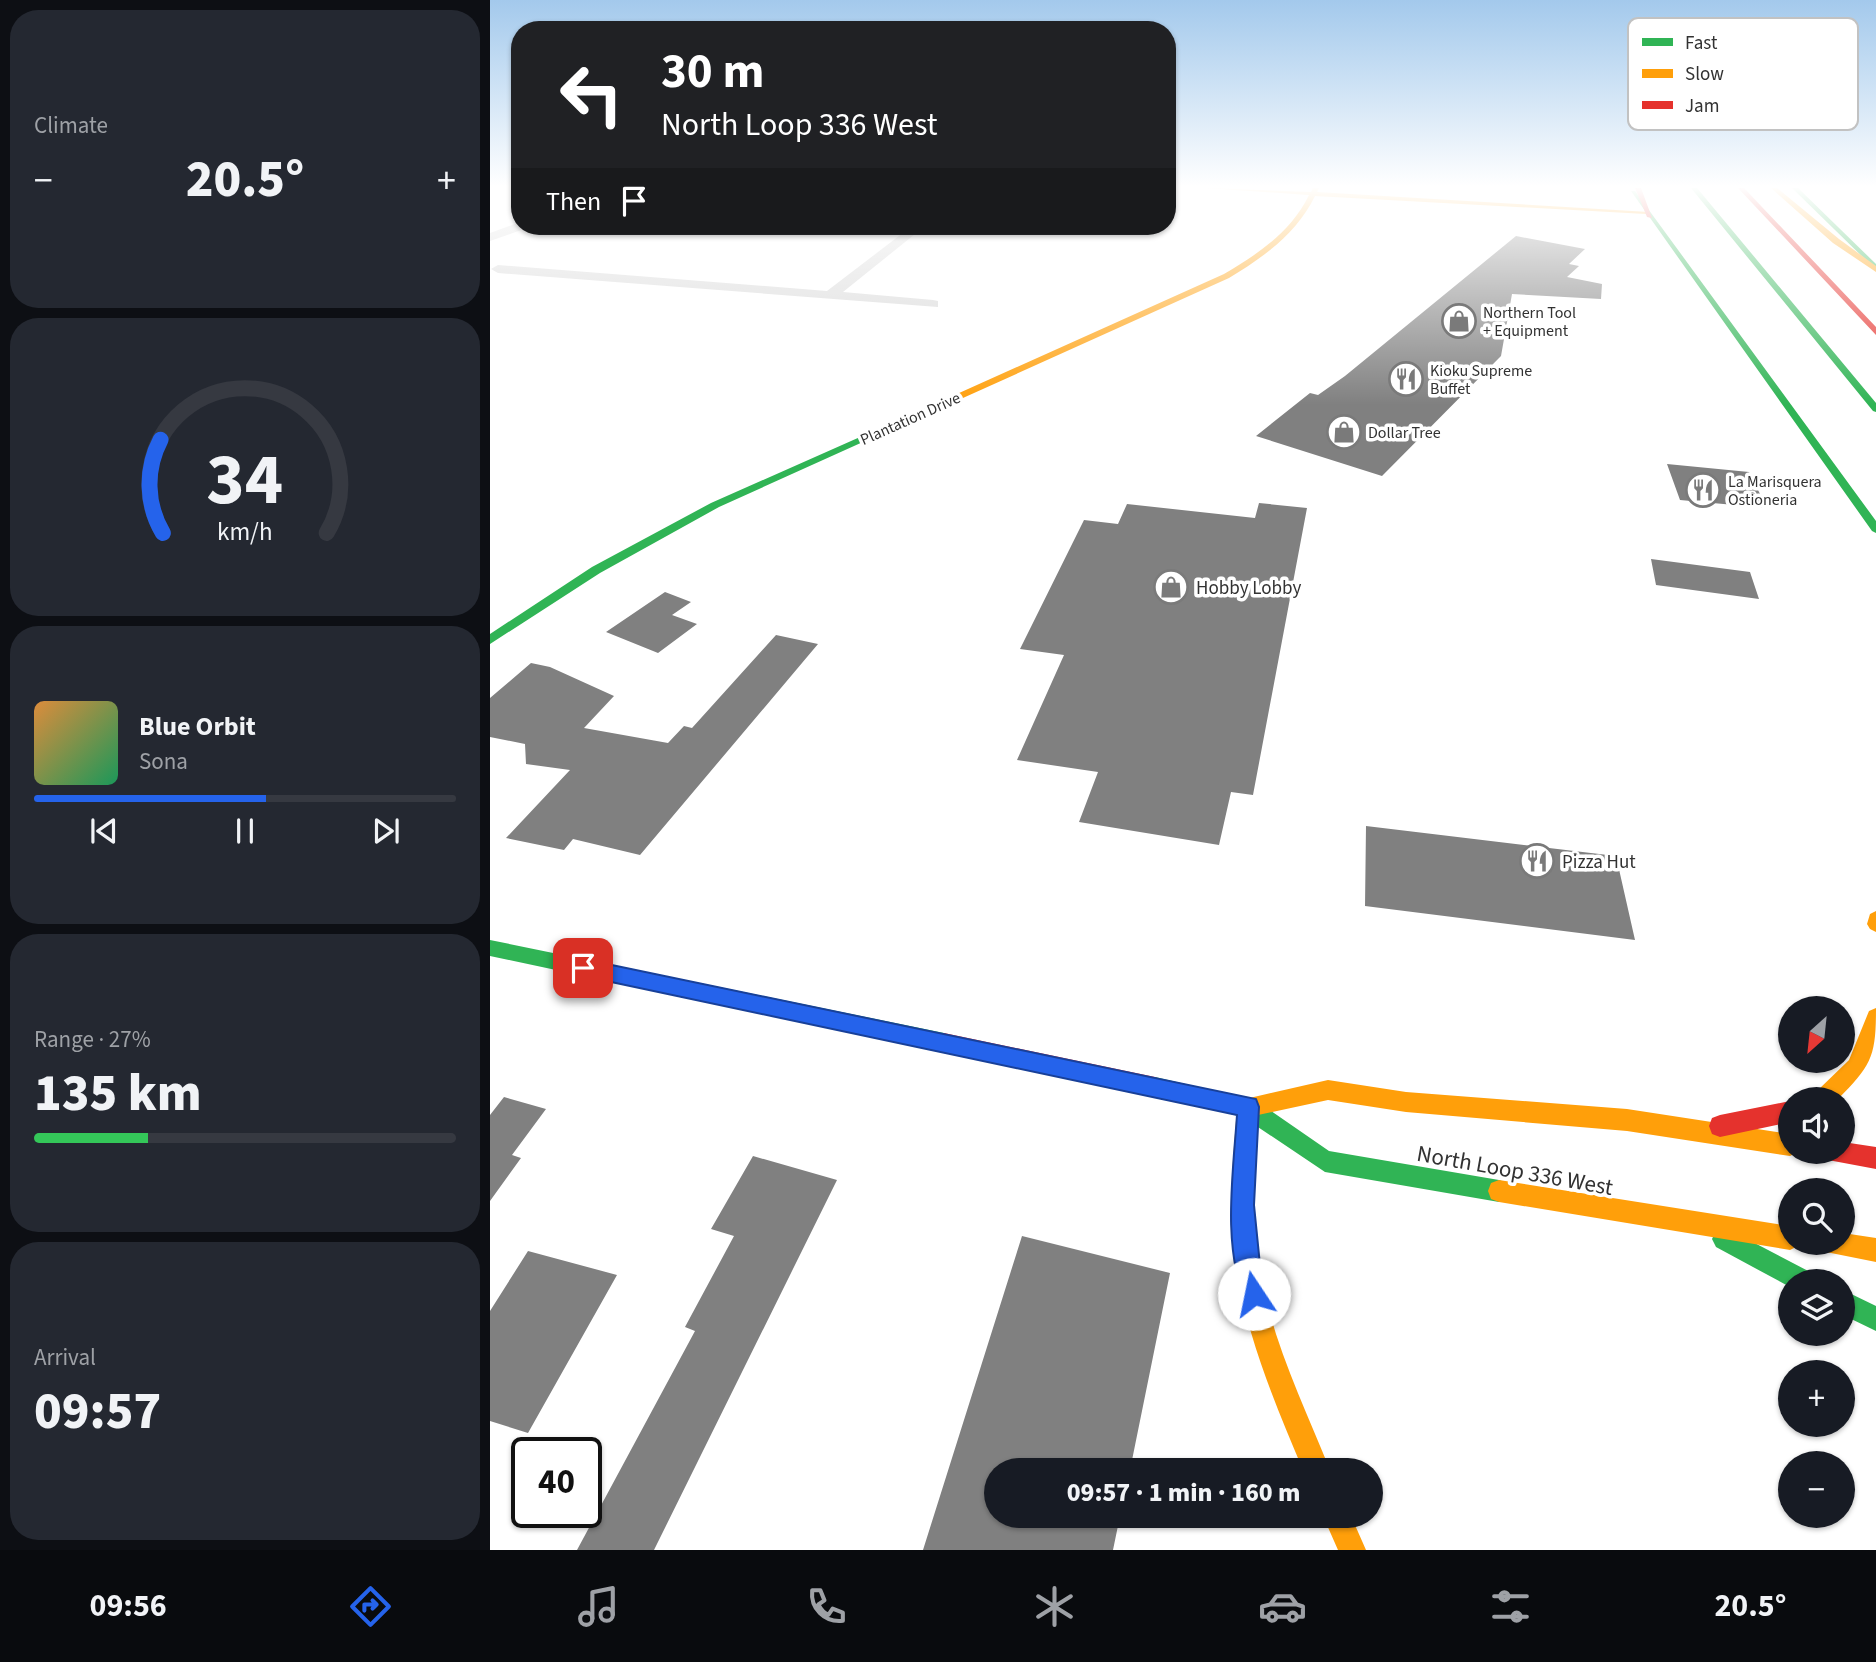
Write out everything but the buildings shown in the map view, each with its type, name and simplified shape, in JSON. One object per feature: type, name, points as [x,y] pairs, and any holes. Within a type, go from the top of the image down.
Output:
[{"type":"main road","name":"Plantation Drive","points":[[490,640],[586,576],[715,505],[1206,286],[1252,260]]},
{"type":"main road","points":[[1681,260],[1876,530],[1872,532],[1876,550]]},
{"type":"main road","points":[[1754,260],[1876,409]]},
{"type":"main road","points":[[1809,260],[1876,332]]},
{"type":"main road","points":[[1876,919],[1876,924]]},
{"type":"main road","name":"North Loop 336 West","points":[[490,948],[1248,1107],[1325,1161],[1778,1236]]},
{"type":"main road","points":[[1835,1087],[1856,1067],[1876,1017]]},
{"type":"main road","name":"North Loop 336 West","points":[[1248,1107],[1328,1090],[1406,1101],[1627,1120],[1778,1143]]},
{"type":"main road","points":[[1248,1107],[1242,1205],[1249,1275],[1273,1370],[1312,1458]]},
{"type":"main road","points":[[1698,1130],[1778,1113]]},
{"type":"main road","points":[[1855,1155],[1876,1158]]},
{"type":"main road","points":[[1697,1224],[1781,1269]]},
{"type":"main road","points":[[1855,1247],[1876,1250]]},
{"type":"main road","points":[[1855,1308],[1876,1319]]},
{"type":"main road","points":[[1342,1528],[1352,1550]]},
{"type":"street","points":[[831,295],[875,260]]},
{"type":"street","points":[[493,267],[933,304]]},
{"type":"traffic: fast","points":[[1682,260],[1876,529]]},
{"type":"traffic: fast","points":[[1754,260],[1876,409]]},
{"type":"traffic: fast","points":[[1868,260],[1876,268]]},
{"type":"traffic: fast","points":[[490,640],[596,570],[715,505],[951,400]]},
{"type":"traffic: fast","points":[[490,948],[944,1043]]},
{"type":"traffic: fast","points":[[1155,1087],[1248,1107],[1325,1161],[1499,1191]]},
{"type":"traffic: fast","points":[[1724,1239],[1781,1269]]},
{"type":"traffic: fast","points":[[1855,1308],[1876,1319]]},
{"type":"traffic: slow","points":[[951,400],[1210,285],[1251,260]]},
{"type":"traffic: slow","points":[[1863,260],[1876,270]]},
{"type":"traffic: slow","points":[[1876,919],[1876,924]]},
{"type":"traffic: slow","points":[[1835,1087],[1856,1067],[1876,1017]]},
{"type":"traffic: slow","points":[[1248,1107],[1328,1090],[1406,1102],[1627,1120],[1778,1143]]},
{"type":"traffic: slow","points":[[1248,1107],[1243,1203],[1244,1236],[1253,1297],[1271,1356],[1312,1458]]},
{"type":"traffic: slow","points":[[1499,1191],[1778,1236]]},
{"type":"traffic: slow","points":[[1855,1247],[1876,1250]]},
{"type":"traffic: slow","points":[[1342,1528],[1352,1550]]},
{"type":"traffic: jam","points":[[1809,260],[1876,332]]},
{"type":"traffic: jam","points":[[944,1043],[1155,1087]]},
{"type":"traffic: jam","points":[[1720,1126],[1778,1114]]},
{"type":"traffic: jam","points":[[1855,1155],[1876,1158]]},
{"type":"place","name":"Northern Tool + Equipment","points":[[1459,321]]},
{"type":"place","name":"Kioku Supreme Buffet","points":[[1406,379]]},
{"type":"place","name":"Dollar Tree","points":[[1344,432]]},
{"type":"place","name":"La Marisquera Ostioneria","points":[[1703,490]]},
{"type":"place","name":"Hobby Lobby","points":[[1171,587]]},
{"type":"place","name":"Pizza Hut","points":[[1537,861]]},
{"type":"route","points":[[583,968],[1248,1107],[1242,1205],[1249,1275],[1254,1294]]}]
